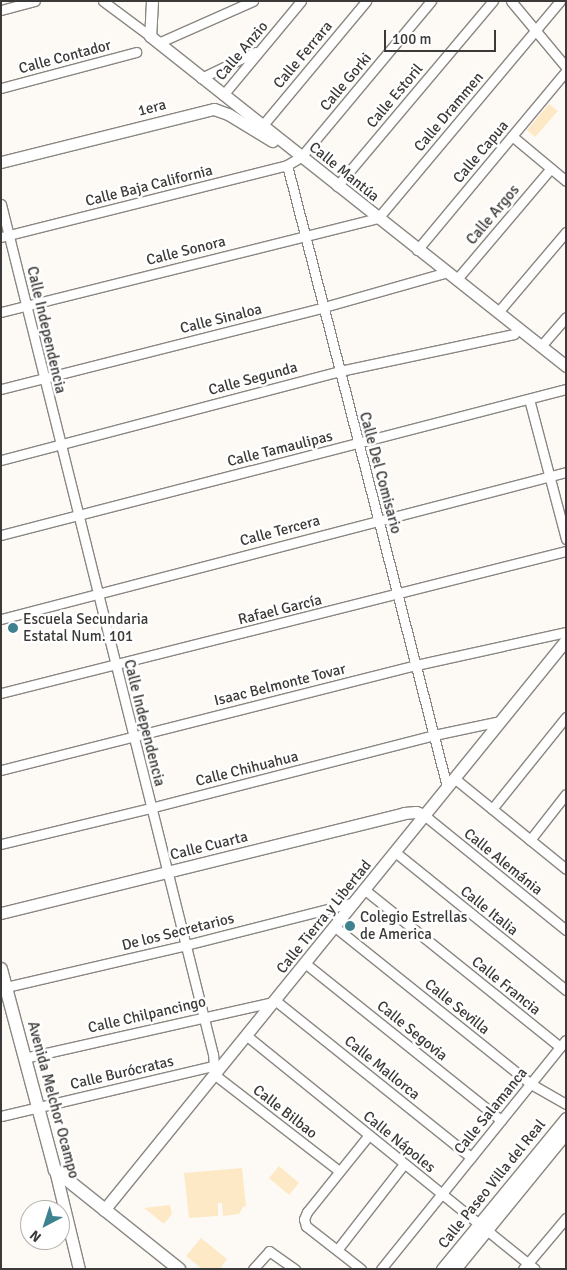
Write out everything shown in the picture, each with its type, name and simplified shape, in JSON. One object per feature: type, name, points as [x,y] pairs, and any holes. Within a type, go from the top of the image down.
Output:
[{"type":"main road","name":"Avenida Melchor Ocampo","points":[[1,969],[55,1170]]},
{"type":"main road","points":[[55,1170],[179,1269]]},
{"type":"street","points":[[1,10],[35,1]]},
{"type":"street","name":"Calle Mantúa","points":[[103,1],[417,250],[499,311],[566,366]]},
{"type":"street","points":[[152,1],[154,40],[253,1]]},
{"type":"street","name":"Calle Anzio","points":[[223,95],[301,1]]},
{"type":"street","name":"Calle Ferrara","points":[[262,126],[366,1]]},
{"type":"street","name":"Calle Gorki","points":[[301,157],[431,1]]},
{"type":"street","name":"Calle Estoril","points":[[337,186],[493,1]]},
{"type":"street","points":[[511,1],[566,67]]},
{"type":"street","name":"Calle Drammen","points":[[378,218],[560,1]]},
{"type":"street","points":[[201,78],[259,50]]},
{"type":"street","name":"Calle Contador","points":[[1,88],[136,52]]},
{"type":"street","name":"Calle Capua","points":[[417,250],[566,71]]},
{"type":"street","name":"1era","points":[[1,162],[214,109],[228,114],[301,157]]},
{"type":"street","points":[[512,136],[566,181]]},
{"type":"street","name":"Calle Baja California","points":[[5,236],[287,165],[301,157]]},
{"type":"street","name":"Calle Del Comisario","points":[[287,165],[434,735],[450,783]]},
{"type":"street","name":"Calle Argos","points":[[457,279],[551,168]]},
{"type":"street","name":"Calle Independencia","points":[[1,204],[5,236],[26,305],[79,515],[97,595],[213,1054],[214,1070]]},
{"type":"street","name":"Calle Sonora","points":[[1,312],[378,218]]},
{"type":"street","points":[[499,311],[566,232]]},
{"type":"street","name":"Calle Sinaloa","points":[[1,389],[324,307],[448,272]]},
{"type":"street","points":[[541,346],[566,317]]},
{"type":"street","name":"Calle Segunda","points":[[1,460],[340,371],[514,334]]},
{"type":"street","name":"Calle Tamaulipas","points":[[1,536],[566,389]]},
{"type":"street","points":[[529,398],[566,539]]},
{"type":"street","name":"Calle Tercera","points":[[1,619],[378,519],[566,472]]},
{"type":"street","name":"Rafael García","points":[[1,693],[398,595],[566,551]]},
{"type":"street","name":"Isaac Belmonte Tovar","points":[[1,770],[416,665],[566,632]]},
{"type":"street","name":"Calle Tierra y Libertad","points":[[104,1210],[214,1070],[247,1036],[276,1001],[566,640]]},
{"type":"street","points":[[492,809],[566,717]]},
{"type":"street","name":"Calle Chihuahua","points":[[1,844],[434,735],[500,721]]},
{"type":"street","points":[[450,783],[492,809],[566,869]]},
{"type":"street","points":[[530,840],[566,794]]},
{"type":"street","name":"Calle Cuarta","points":[[1,913],[404,813],[416,812],[424,816]]},
{"type":"street","name":"Calle Alemánia","points":[[424,816],[566,930]]},
{"type":"street","name":"Calle Italia","points":[[395,852],[566,990]]},
{"type":"street","name":"Calle Francia","points":[[365,890],[563,1043]]},
{"type":"street","name":"De los Secretarios","points":[[6,987],[186,946],[355,902]]},
{"type":"street","name":"Calle Sevilla","points":[[335,926],[531,1084],[566,1104]]},
{"type":"street","name":"Calle Segovia","points":[[306,964],[501,1120]]},
{"type":"street","name":"Calle Chilpancingo","points":[[24,1058],[276,1001]]},
{"type":"street","name":"Calle Mallorca","points":[[276,1001],[471,1157]]},
{"type":"street","name":"Calle Nápoles","points":[[247,1036],[368,1136],[483,1226],[528,1267]]},
{"type":"street","name":"Calle Salamanca","points":[[381,1269],[563,1043]]},
{"type":"street","name":"Calle Burócratas","points":[[1,1116],[214,1070]]},
{"type":"street","name":"Calle Bilbao","points":[[214,1070],[338,1171]]},
{"type":"street","name":"Calle Paseo Villa del Real","points":[[455,1269],[483,1226],[566,1118]]},
{"type":"street","name":"Calle Paseo Villa del Real","points":[[442,1269],[566,1134]]},
{"type":"street","points":[[361,1269],[306,1226],[304,1219],[307,1212],[338,1171],[368,1136]]},
{"type":"street","points":[[337,1250],[404,1164]]},
{"type":"street","name":"Avenida Melchor Ocampo","points":[[55,1170],[79,1269]]},
{"type":"street","points":[[528,1267],[565,1222]]},
{"type":"street","points":[[253,1269],[269,1251],[295,1269]]},
{"type":"shaded area","points":[[549,104],[558,111],[535,137],[527,130]]},
{"type":"shaded area","points":[[279,1166],[299,1183],[289,1195],[269,1178]]},
{"type":"shaded area","points":[[242,1168],[246,1206],[243,1207],[239,1214],[223,1216],[222,1203],[218,1203],[218,1216],[189,1218],[184,1173]]},
{"type":"shaded area","points":[[170,1205],[172,1214],[164,1224],[144,1208]]},
{"type":"shaded area","points":[[201,1238],[227,1259],[220,1269],[202,1269],[186,1256]]},
{"type":"place","name":"Escuela Secundaria Estatal Num. 101","points":[[13,628]]},
{"type":"place","name":"Colegio Estrellas de America","points":[[350,926]]}]
